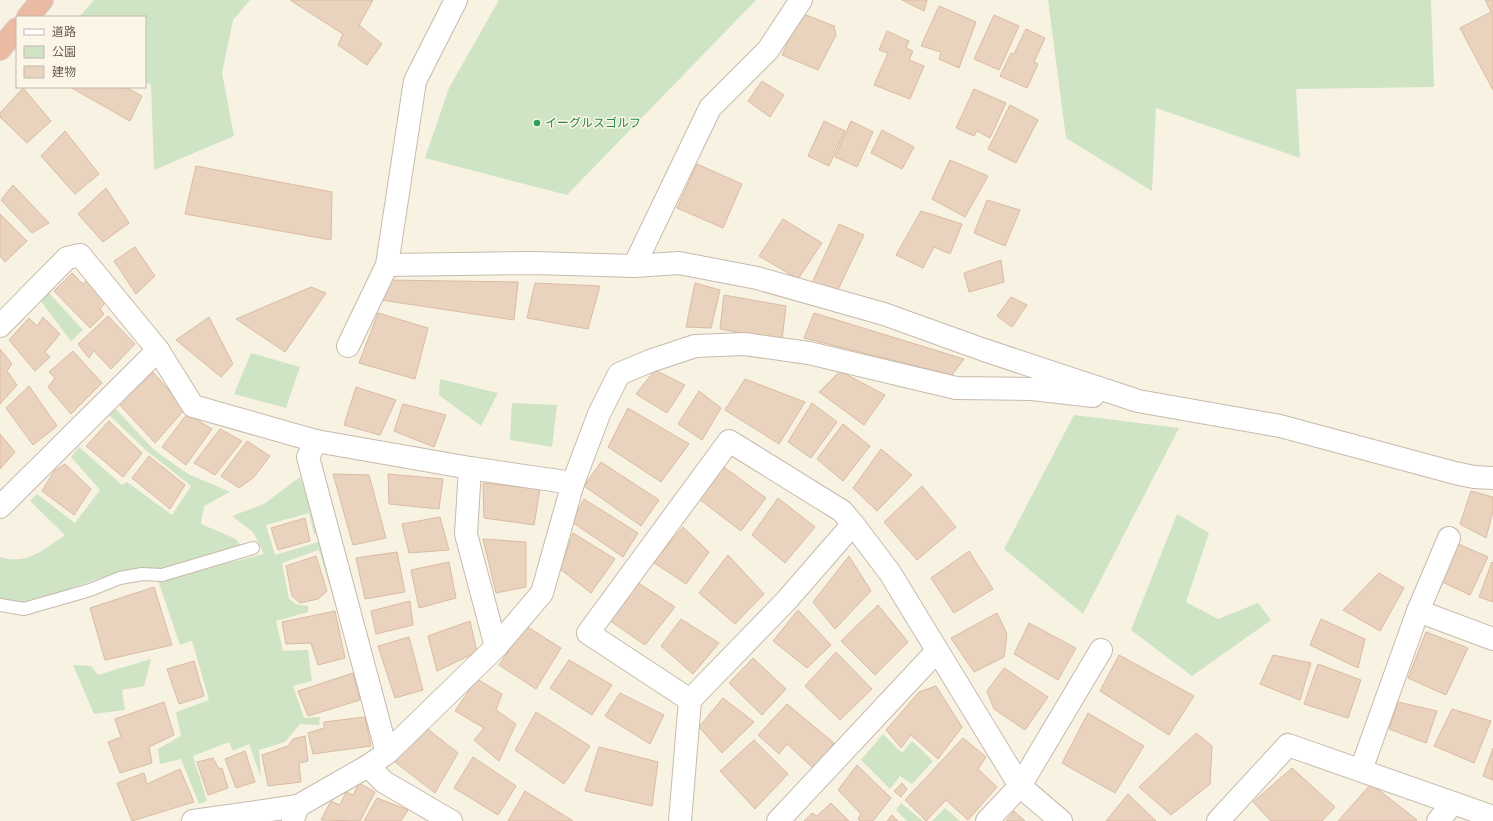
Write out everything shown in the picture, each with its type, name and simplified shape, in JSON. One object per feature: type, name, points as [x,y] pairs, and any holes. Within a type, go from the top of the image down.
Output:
[{"type":"highway","points":[[29,16],[42,0]]},
{"type":"highway","points":[[0,49],[16,30]]},
{"type":"street","points":[[348,346],[387,265],[416,81],[456,0]]},
{"type":"street","points":[[634,266],[710,108],[768,50],[801,0]]},
{"type":"street","points":[[0,326],[67,258],[80,255],[158,350],[193,406],[307,455],[470,468],[573,482]]},
{"type":"street","points":[[387,265],[534,263],[634,266],[679,263],[757,278],[884,314],[984,350],[1138,401]]},
{"type":"street","points":[[193,821],[295,814],[387,753],[496,647],[542,593],[573,482],[599,414],[619,374],[650,361],[695,346],[744,344],[809,354],[956,388],[1032,389],[1138,401],[1280,426],[1455,474],[1493,478]]},
{"type":"street","points":[[0,506],[158,350]]},
{"type":"street","points":[[690,700],[588,633],[729,441],[842,512],[853,524],[890,573],[1020,786],[1061,821]]},
{"type":"street","points":[[307,455],[387,753]]},
{"type":"street","points":[[470,468],[466,534],[496,647]]},
{"type":"street","points":[[680,821],[690,700],[786,601],[853,524]]},
{"type":"street","points":[[1361,770],[1418,611],[1449,538]]},
{"type":"street","points":[[1418,611],[1493,639]]},
{"type":"street","points":[[987,821],[1020,786],[1101,650]]},
{"type":"street","points":[[778,821],[937,651]]},
{"type":"street","points":[[1218,821],[1288,745],[1493,817]]},
{"type":"street","points":[[368,766],[384,782],[451,821]]},
{"type":"street","points":[[1438,821],[1453,803]]},
{"type":"lane","points":[[0,605],[24,609],[90,590],[120,578],[142,574],[162,575],[253,548]]},
{"type":"green space","points":[[94,0],[250,0],[233,20],[222,73],[234,136],[154,170],[151,85],[146,82],[146,16],[80,16]]},
{"type":"green space","name":"イーグルスゴルフ","points":[[499,0],[756,0],[567,195],[425,158],[449,88]]},
{"type":"green space","points":[[1048,0],[1431,0],[1434,87],[1296,89],[1300,158],[1156,108],[1152,191],[1066,138]]},
{"type":"green space","points":[[49,293],[83,330],[71,341],[40,300]]},
{"type":"green space","points":[[251,353],[300,367],[286,408],[234,394]]},
{"type":"green space","points":[[440,379],[498,393],[481,426],[439,395]]},
{"type":"green space","points":[[512,403],[557,405],[552,447],[510,440]]},
{"type":"green space","points":[[113,406],[154,450],[188,474],[230,492],[204,506],[201,524],[236,539],[241,546],[162,568],[121,571],[25,604],[0,598],[0,557],[9,559],[26,558],[34,555],[65,535],[30,501],[37,494],[75,523],[100,490],[71,457],[79,447],[122,485],[127,482],[172,515],[191,486],[147,451],[106,412]]},
{"type":"green space","points":[[1074,415],[1179,428],[1083,614],[1004,549]]},
{"type":"green space","points":[[300,477],[320,532],[314,535],[309,513],[266,525],[275,555],[325,540],[337,592],[332,594],[319,550],[282,563],[289,599],[296,604],[308,606],[308,612],[276,621],[283,651],[308,650],[312,681],[293,686],[304,718],[320,717],[319,725],[300,724],[285,742],[259,750],[261,778],[249,744],[233,751],[229,742],[193,756],[207,801],[199,804],[181,759],[160,764],[158,749],[181,736],[176,712],[209,700],[192,641],[180,645],[158,580],[264,554],[253,532],[232,516],[264,504]]},
{"type":"green space","points":[[1177,514],[1209,533],[1186,602],[1218,619],[1258,603],[1271,620],[1192,676],[1131,630]]},
{"type":"green space","points":[[151,659],[144,686],[122,690],[125,710],[94,714],[73,665],[91,666],[98,675]]},
{"type":"green space","points":[[883,734],[902,753],[912,741],[933,761],[912,784],[900,776],[890,789],[861,760]]},
{"type":"green space","points":[[901,803],[923,821],[907,821],[896,810]]},
{"type":"green space","points":[[945,808],[960,821],[932,821]]},
{"type":"building","points":[[290,0],[373,0],[359,25],[382,44],[367,65],[338,45],[343,34]]},
{"type":"building","points":[[902,0],[927,0],[924,11]]},
{"type":"building","points":[[1485,0],[1493,0],[1493,90],[1460,28],[1491,12]]},
{"type":"building","points":[[939,6],[976,22],[959,68],[939,59],[941,52],[921,46]]},
{"type":"building","points":[[801,13],[834,26],[836,35],[818,70],[782,55]]},
{"type":"building","points":[[994,15],[1019,26],[999,70],[974,59]]},
{"type":"building","points":[[1026,29],[1045,38],[1034,62],[1038,64],[1027,88],[1000,76],[1011,53],[1014,54]]},
{"type":"building","points":[[887,31],[909,41],[906,48],[913,51],[909,60],[924,66],[910,99],[874,85],[888,53],[879,50]]},
{"type":"building","points":[[762,81],[784,95],[770,117],[748,101]]},
{"type":"building","points":[[23,88],[51,121],[27,143],[0,117],[0,113]]},
{"type":"building","points":[[72,88],[127,88],[142,96],[130,121]]},
{"type":"building","points":[[974,89],[1006,103],[990,138],[977,131],[974,136],[956,128]]},
{"type":"building","points":[[1010,105],[1038,120],[1016,163],[988,149]]},
{"type":"building","points":[[824,121],[845,131],[829,166],[808,156]]},
{"type":"building","points":[[851,121],[873,132],[857,167],[835,157]]},
{"type":"building","points":[[882,130],[914,147],[902,169],[871,153]]},
{"type":"building","points":[[65,131],[99,174],[75,194],[41,156]]},
{"type":"building","points":[[950,160],[988,176],[965,217],[932,199]]},
{"type":"building","points":[[697,164],[742,184],[723,228],[677,208]]},
{"type":"building","points":[[196,166],[332,192],[331,240],[185,214]]},
{"type":"building","points":[[13,185],[49,223],[32,233],[1,200]]},
{"type":"building","points":[[106,188],[129,223],[103,242],[78,214]]},
{"type":"building","points":[[987,200],[1020,210],[1005,246],[974,233]]},
{"type":"building","points":[[921,211],[962,224],[950,254],[934,247],[923,268],[896,255]]},
{"type":"building","points":[[0,214],[27,241],[5,262],[0,256]]},
{"type":"building","points":[[783,219],[822,243],[798,279],[759,256]]},
{"type":"building","points":[[839,224],[864,235],[836,294],[812,283]]},
{"type":"building","points":[[135,247],[155,276],[136,294],[114,261]]},
{"type":"building","points":[[1001,260],[1004,282],[969,292],[964,273]]},
{"type":"building","points":[[72,273],[83,284],[88,279],[107,300],[100,309],[104,314],[90,328],[54,291]]},
{"type":"building","points":[[390,280],[518,282],[514,320],[381,300]]},
{"type":"building","points":[[535,283],[600,286],[588,329],[527,318]]},
{"type":"building","points":[[695,283],[720,290],[711,328],[686,327]]},
{"type":"building","points":[[311,287],[326,293],[285,352],[236,319]]},
{"type":"building","points":[[724,295],[786,306],[782,340],[720,329]]},
{"type":"building","points":[[1011,297],[1027,305],[1012,327],[997,316]]},
{"type":"building","points":[[378,313],[428,328],[415,379],[359,363]]},
{"type":"building","points":[[814,313],[964,359],[952,375],[804,338]]},
{"type":"building","points":[[108,316],[135,344],[111,369],[94,351],[89,358],[78,344]]},
{"type":"building","points":[[43,317],[60,334],[45,352],[50,357],[35,371],[9,340],[29,318],[37,326]]},
{"type":"building","points":[[209,317],[233,364],[221,377],[176,340]]},
{"type":"building","points":[[0,349],[12,364],[7,371],[17,385],[0,404]]},
{"type":"building","points":[[73,351],[102,383],[71,414],[48,387],[55,378],[49,372]]},
{"type":"building","points":[[655,370],[685,385],[667,413],[636,394]]},
{"type":"building","points":[[840,371],[885,395],[864,425],[819,392]]},
{"type":"building","points":[[153,372],[185,409],[155,443],[119,404]]},
{"type":"building","points":[[745,379],[805,402],[779,444],[725,410]]},
{"type":"building","points":[[29,386],[57,426],[33,445],[6,408]]},
{"type":"building","points":[[356,387],[396,400],[380,435],[344,425]]},
{"type":"building","points":[[699,391],[721,408],[702,440],[678,424]]},
{"type":"building","points":[[812,403],[837,422],[811,458],[788,442]]},
{"type":"building","points":[[403,404],[446,415],[434,447],[394,431]]},
{"type":"building","points":[[628,408],[689,444],[661,482],[608,447]]},
{"type":"building","points":[[187,414],[212,429],[186,465],[162,447]]},
{"type":"building","points":[[109,421],[142,453],[123,477],[86,446]]},
{"type":"building","points":[[843,424],[870,446],[843,481],[817,459]]},
{"type":"building","points":[[220,429],[242,441],[215,475],[194,463]]},
{"type":"building","points":[[0,434],[15,452],[0,469]]},
{"type":"building","points":[[247,441],[270,456],[254,477],[239,488],[221,476]]},
{"type":"building","points":[[881,449],[912,475],[877,511],[853,488]]},
{"type":"building","points":[[149,456],[185,485],[170,509],[132,478]]},
{"type":"building","points":[[601,462],[659,500],[641,526],[584,486]]},
{"type":"building","points":[[65,464],[91,489],[74,515],[42,491],[54,471]]},
{"type":"building","points":[[724,467],[766,498],[741,531],[699,499]]},
{"type":"building","points":[[333,474],[369,475],[386,538],[353,545]]},
{"type":"building","points":[[388,474],[443,479],[439,509],[389,504]]},
{"type":"building","points":[[483,483],[540,489],[534,525],[484,518]]},
{"type":"building","points":[[922,486],[956,527],[917,560],[884,522]]},
{"type":"building","points":[[1471,491],[1493,497],[1493,511],[1486,538],[1460,524]]},
{"type":"building","points":[[778,498],[815,527],[785,563],[752,535]]},
{"type":"building","points":[[584,499],[638,533],[623,557],[572,522]]},
{"type":"building","points":[[440,517],[449,550],[409,553],[402,524]]},
{"type":"building","points":[[305,518],[310,541],[278,550],[271,528]]},
{"type":"building","points":[[683,527],[709,552],[686,584],[653,562]]},
{"type":"building","points":[[573,533],[615,559],[591,593],[560,569]]},
{"type":"building","points":[[483,539],[526,542],[526,587],[496,593]]},
{"type":"building","points":[[1454,542],[1488,557],[1470,595],[1438,580]]},
{"type":"building","points":[[969,551],[993,589],[954,613],[931,578]]},
{"type":"building","points":[[397,552],[405,592],[365,599],[356,558]]},
{"type":"building","points":[[728,555],[764,594],[735,624],[699,593]]},
{"type":"building","points":[[316,556],[327,591],[318,599],[300,603],[292,596],[286,566]]},
{"type":"building","points":[[849,556],[871,591],[835,629],[813,602]]},
{"type":"building","points":[[449,562],[456,598],[419,608],[411,570]]},
{"type":"building","points":[[1492,562],[1493,563],[1493,602],[1479,597]]},
{"type":"building","points":[[1379,573],[1404,588],[1380,631],[1343,610]]},
{"type":"building","points":[[634,580],[675,607],[645,645],[609,620]]},
{"type":"building","points":[[154,587],[172,645],[105,660],[90,608]]},
{"type":"building","points":[[410,601],[413,625],[376,634],[371,611]]},
{"type":"building","points":[[878,605],[908,642],[875,675],[841,641]]},
{"type":"building","points":[[798,610],[831,645],[807,668],[773,641]]},
{"type":"building","points":[[335,611],[345,658],[318,665],[311,643],[286,644],[282,622]]},
{"type":"building","points":[[997,613],[1007,634],[1004,657],[974,672],[951,638]]},
{"type":"building","points":[[681,619],[719,643],[693,674],[661,646]]},
{"type":"building","points":[[1321,619],[1365,639],[1358,668],[1310,645]]},
{"type":"building","points":[[470,621],[477,652],[437,671],[428,636]]},
{"type":"building","points":[[1029,623],[1076,648],[1058,680],[1014,654]]},
{"type":"building","points":[[526,626],[561,648],[536,689],[499,665]]},
{"type":"building","points":[[1426,632],[1468,648],[1446,695],[1408,678]]},
{"type":"building","points":[[409,637],[423,690],[395,698],[378,646]]},
{"type":"building","points":[[836,652],[872,689],[840,720],[805,686]]},
{"type":"building","points":[[1119,655],[1194,696],[1169,735],[1100,691]]},
{"type":"building","points":[[1273,655],[1311,663],[1300,700],[1260,684]]},
{"type":"building","points":[[753,658],[786,689],[762,715],[729,683]]},
{"type":"building","points":[[569,660],[612,685],[592,715],[550,688]]},
{"type":"building","points":[[194,661],[204,696],[179,704],[167,669]]},
{"type":"building","points":[[1318,664],[1361,680],[1348,718],[1304,704]]},
{"type":"building","points":[[1004,668],[1048,697],[1025,730],[994,709],[987,691]]},
{"type":"building","points":[[353,673],[360,700],[308,716],[298,691]]},
{"type":"building","points":[[477,679],[502,694],[496,710],[516,724],[499,761],[474,740],[484,728],[455,711]]},
{"type":"building","points":[[936,686],[962,727],[938,759],[911,735],[901,748],[886,730],[919,692]]},
{"type":"building","points":[[620,693],[664,715],[650,744],[605,716]]},
{"type":"building","points":[[723,698],[754,722],[722,753],[699,727]]},
{"type":"building","points":[[164,702],[174,735],[149,747],[152,763],[120,773],[108,742],[121,737],[115,719]]},
{"type":"building","points":[[1398,702],[1437,711],[1426,743],[1389,729]]},
{"type":"building","points":[[787,704],[834,743],[814,769],[787,744],[779,754],[758,735]]},
{"type":"building","points":[[1452,709],[1491,721],[1474,763],[1434,746]]},
{"type":"building","points":[[536,712],[590,746],[564,784],[515,750]]},
{"type":"building","points":[[1088,713],[1144,746],[1115,793],[1062,763]]},
{"type":"building","points":[[365,717],[371,746],[313,754],[308,733],[324,728],[324,722]]},
{"type":"building","points":[[424,726],[458,753],[435,793],[395,762]]},
{"type":"building","points":[[1196,733],[1212,746],[1210,784],[1171,815],[1139,787]]},
{"type":"building","points":[[305,736],[308,761],[299,763],[301,782],[268,786],[262,755],[288,746],[293,739]]},
{"type":"building","points":[[963,738],[986,757],[978,769],[997,787],[968,820],[946,800],[926,821],[905,800]]},
{"type":"building","points":[[754,740],[788,774],[755,809],[720,771]]},
{"type":"building","points":[[599,747],[658,762],[652,806],[585,791]]},
{"type":"building","points":[[1493,748],[1493,780],[1483,776]]},
{"type":"building","points":[[245,751],[255,782],[236,788],[225,759]]},
{"type":"building","points":[[473,757],[516,786],[498,815],[454,788]]},
{"type":"building","points":[[213,758],[219,769],[222,768],[228,788],[208,795],[197,762]]},
{"type":"building","points":[[857,765],[891,798],[873,821],[860,821],[858,819],[861,814],[838,790]]},
{"type":"building","points":[[1292,768],[1335,807],[1322,821],[1271,821],[1253,802]]},
{"type":"building","points":[[180,769],[194,802],[132,821],[117,783],[144,773],[147,784]]},
{"type":"building","points":[[359,783],[375,792],[360,821],[321,820],[331,801],[340,805],[346,792],[353,795]]},
{"type":"building","points":[[902,783],[907,789],[901,797],[894,791]]},
{"type":"building","points":[[1371,784],[1417,820],[1338,821]]},
{"type":"building","points":[[525,791],[573,821],[508,821]]},
{"type":"building","points":[[1128,794],[1156,821],[1106,821]]},
{"type":"building","points":[[377,798],[408,810],[401,821],[364,821]]},
{"type":"building","points":[[831,803],[849,821],[804,821],[812,813],[817,816]]},
{"type":"building","points":[[1014,811],[1025,821],[1006,821]]},
{"type":"building","points":[[892,815],[898,821],[887,821]]},
{"type":"place","name":"イーグルスゴルフ","points":[[537,123]]}]
